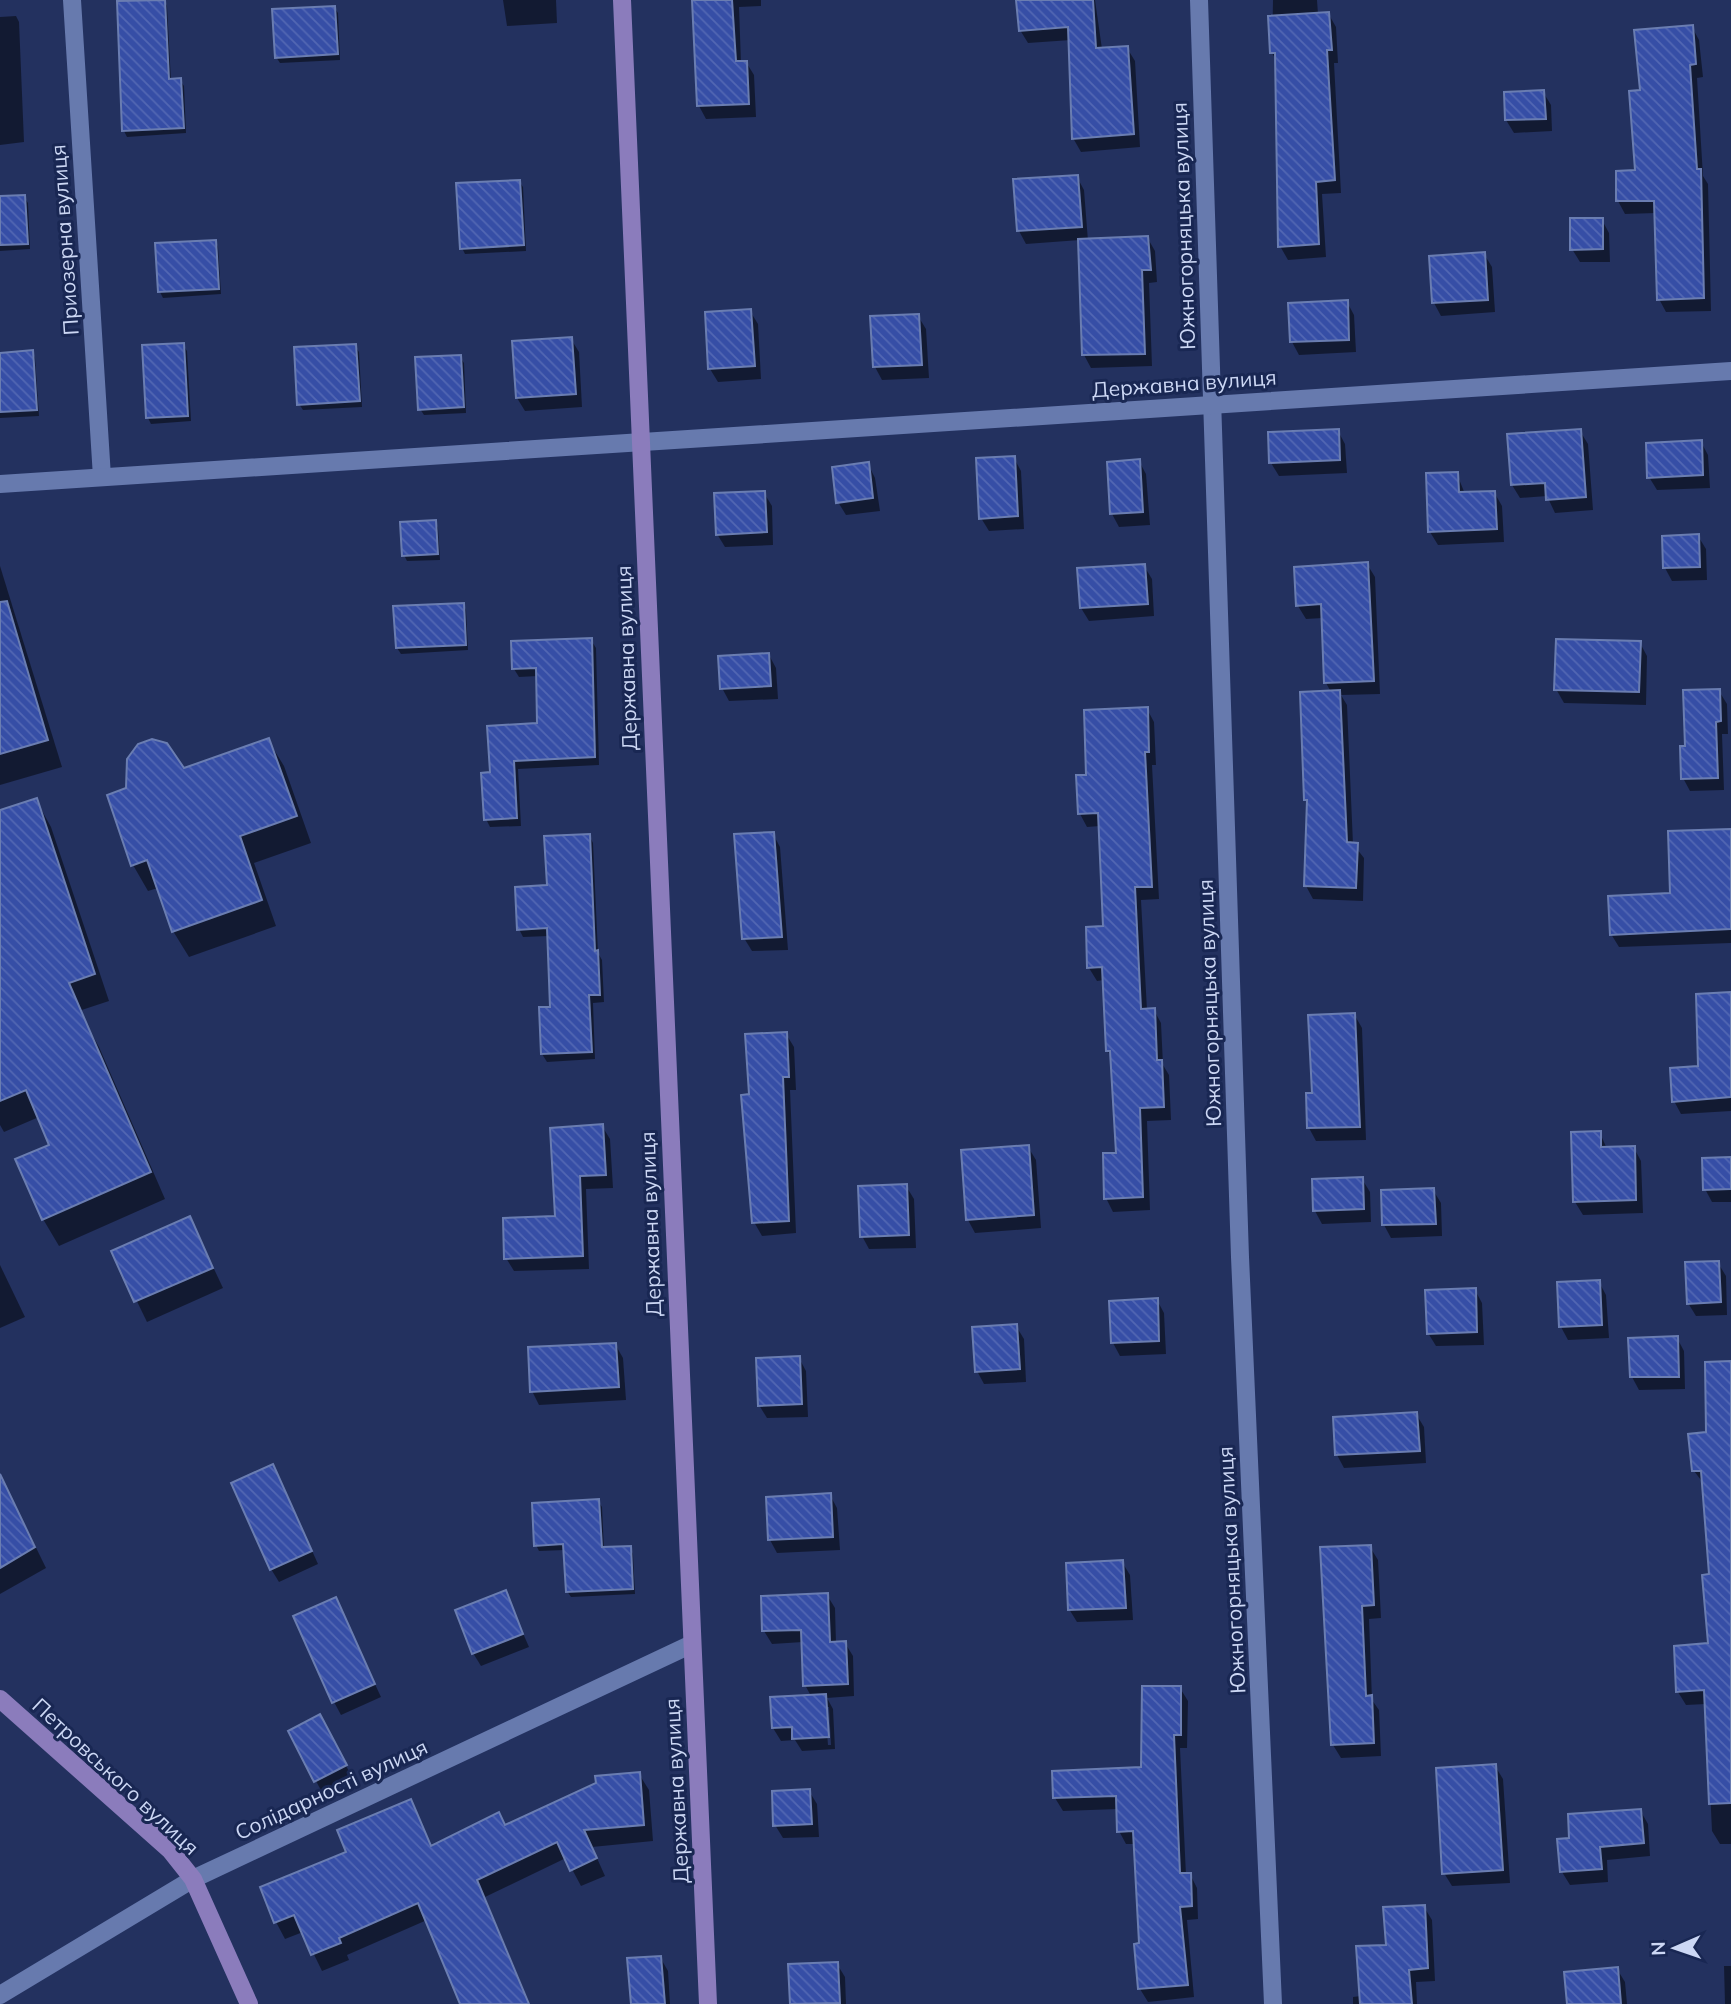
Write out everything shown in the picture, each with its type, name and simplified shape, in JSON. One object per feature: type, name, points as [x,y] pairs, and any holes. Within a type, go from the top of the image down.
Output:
[{"type":"main road","name":"Державна вулиця","points":[[622,0],[708,2004]]},
{"type":"main road","name":"Петровського вулиця","points":[[0,1699],[170,1850],[193,1879],[249,2004]]},
{"type":"street","name":"Приозерна вулиця","points":[[72,0],[102,477]]},
{"type":"street","name":"Южногорняцька вулиця","points":[[1199,0],[1240,1258],[1273,2004]]},
{"type":"street","name":"Державна вулиця","points":[[0,484],[1731,371]]},
{"type":"street","name":"Солідарності вулиця","points":[[0,1995],[193,1879],[692,1644]]},
{"type":"building","points":[[165,0],[169,79],[181,78],[184,128],[122,131],[117,1]]},
{"type":"building","points":[[692,0],[732,0],[736,61],[747,61],[749,104],[697,106]]},
{"type":"building","points":[[1016,0],[1093,0],[1096,48],[1128,46],[1134,134],[1072,139],[1068,27],[1019,31]]},
{"type":"building","points":[[335,6],[338,54],[275,58],[272,9]]},
{"type":"building","points":[[1329,12],[1332,50],[1327,50],[1335,180],[1316,182],[1319,244],[1278,247],[1275,53],[1270,53],[1268,16]]},
{"type":"building","points":[[1693,25],[1696,64],[1690,65],[1697,169],[1701,169],[1704,298],[1657,300],[1654,201],[1616,201],[1616,171],[1635,170],[1629,91],[1640,90],[1634,30]]},
{"type":"building","points":[[1544,90],[1546,119],[1505,120],[1504,92]]},
{"type":"building","points":[[1078,175],[1082,227],[1017,231],[1013,179]]},
{"type":"building","points":[[520,180],[524,245],[460,249],[456,183]]},
{"type":"building","points":[[25,195],[28,244],[0,245],[0,196]]},
{"type":"building","points":[[1570,218],[1603,218],[1603,249],[1570,250]]},
{"type":"building","points":[[1148,236],[1151,270],[1142,270],[1145,354],[1082,355],[1078,239]]},
{"type":"building","points":[[216,240],[219,289],[158,292],[155,243]]},
{"type":"building","points":[[1485,252],[1488,300],[1432,303],[1429,256]]},
{"type":"building","points":[[1348,300],[1349,340],[1290,342],[1288,303]]},
{"type":"building","points":[[751,309],[755,366],[708,369],[705,312]]},
{"type":"building","points":[[919,314],[922,365],[873,367],[870,316]]},
{"type":"building","points":[[572,337],[576,394],[516,398],[512,341]]},
{"type":"building","points":[[184,343],[188,416],[146,418],[142,345]]},
{"type":"building","points":[[356,344],[360,401],[297,405],[294,347]]},
{"type":"building","points":[[33,350],[37,410],[0,412],[0,353]]},
{"type":"building","points":[[461,355],[464,407],[418,410],[415,357]]},
{"type":"building","points":[[1339,429],[1340,460],[1269,463],[1268,432]]},
{"type":"building","points":[[1581,429],[1586,497],[1546,500],[1545,483],[1511,485],[1507,434]]},
{"type":"building","points":[[1702,440],[1703,475],[1647,478],[1646,443]]},
{"type":"building","points":[[1015,456],[1018,516],[979,519],[976,458]]},
{"type":"building","points":[[1140,459],[1143,512],[1110,514],[1107,462]]},
{"type":"building","points":[[869,462],[873,498],[836,503],[832,467]]},
{"type":"building","points":[[1458,472],[1459,492],[1495,491],[1497,529],[1428,532],[1426,473]]},
{"type":"building","points":[[765,491],[767,532],[716,535],[714,493]]},
{"type":"building","points":[[436,520],[438,554],[402,556],[400,522]]},
{"type":"building","points":[[1699,534],[1700,567],[1663,568],[1662,536]]},
{"type":"building","points":[[1368,562],[1374,681],[1324,683],[1321,604],[1296,606],[1294,567]]},
{"type":"building","points":[[1145,564],[1148,604],[1080,608],[1077,568]]},
{"type":"building","points":[[7,601],[48,740],[0,754],[0,602]]},
{"type":"building","points":[[464,603],[466,645],[396,648],[393,606]]},
{"type":"building","points":[[592,638],[595,757],[514,761],[517,818],[484,820],[481,773],[490,772],[487,726],[537,723],[536,668],[512,669],[511,641]]},
{"type":"building","points":[[1556,639],[1641,641],[1639,692],[1554,690]]},
{"type":"building","points":[[769,653],[771,686],[720,689],[718,656]]},
{"type":"building","points":[[1720,689],[1721,721],[1716,722],[1718,778],[1681,779],[1680,746],[1685,746],[1683,690]]},
{"type":"building","points":[[1340,690],[1347,842],[1358,843],[1356,888],[1304,886],[1307,800],[1304,800],[1300,692]]},
{"type":"building","points":[[1148,707],[1149,752],[1145,752],[1152,887],[1135,887],[1141,1009],[1155,1008],[1157,1060],[1162,1060],[1164,1107],[1140,1108],[1143,1197],[1104,1199],[1103,1153],[1116,1153],[1110,1051],[1106,1051],[1102,967],[1087,968],[1086,927],[1103,926],[1098,813],[1078,814],[1076,775],[1086,775],[1084,710]]},
{"type":"building","points":[[269,738],[297,816],[240,836],[262,900],[172,932],[147,860],[131,866],[107,795],[126,788],[127,759],[138,744],[152,739],[167,743],[184,768]]},
{"type":"building","points":[[37,798],[95,974],[69,983],[151,1172],[42,1220],[15,1159],[49,1145],[26,1090],[0,1101],[0,810]]},
{"type":"building","points":[[1731,829],[1731,929],[1610,935],[1608,896],[1670,893],[1668,831]]},
{"type":"building","points":[[774,832],[782,937],[742,939],[734,834]]},
{"type":"building","points":[[590,834],[595,951],[598,950],[600,995],[589,995],[592,1052],[541,1054],[539,1007],[550,1007],[547,928],[517,930],[515,887],[547,885],[544,836]]},
{"type":"building","points":[[1731,992],[1731,1097],[1672,1102],[1670,1068],[1698,1066],[1696,994]]},
{"type":"building","points":[[1355,1013],[1360,1127],[1307,1128],[1306,1093],[1312,1093],[1308,1015]]},
{"type":"building","points":[[787,1032],[789,1077],[783,1077],[789,1221],[752,1223],[741,1095],[749,1094],[745,1034]]},
{"type":"building","points":[[603,1124],[606,1175],[580,1176],[583,1256],[504,1259],[503,1218],[555,1216],[550,1128]]},
{"type":"building","points":[[1601,1131],[1601,1147],[1635,1146],[1636,1200],[1573,1202],[1571,1132]]},
{"type":"building","points":[[1029,1145],[1034,1215],[966,1220],[961,1150]]},
{"type":"building","points":[[1731,1157],[1731,1189],[1703,1190],[1702,1158]]},
{"type":"building","points":[[1363,1177],[1364,1209],[1313,1211],[1312,1179]]},
{"type":"building","points":[[907,1184],[909,1235],[860,1237],[858,1186]]},
{"type":"building","points":[[1434,1188],[1436,1224],[1382,1225],[1381,1190]]},
{"type":"building","points":[[190,1216],[213,1268],[134,1302],[111,1251]]},
{"type":"building","points":[[1719,1261],[1721,1302],[1687,1304],[1685,1262]]},
{"type":"building","points":[[1600,1280],[1602,1325],[1559,1327],[1557,1282]]},
{"type":"building","points":[[1476,1288],[1477,1332],[1427,1334],[1425,1290]]},
{"type":"building","points":[[1158,1298],[1159,1341],[1111,1343],[1109,1301]]},
{"type":"building","points":[[1017,1324],[1020,1369],[975,1372],[972,1327]]},
{"type":"building","points":[[1678,1336],[1679,1377],[1630,1377],[1628,1338]]},
{"type":"building","points":[[616,1343],[619,1387],[530,1392],[528,1347]]},
{"type":"building","points":[[800,1356],[802,1404],[758,1406],[756,1358]]},
{"type":"building","points":[[1731,1361],[1731,1803],[1709,1804],[1704,1690],[1676,1692],[1674,1646],[1708,1643],[1702,1575],[1709,1574],[1701,1471],[1692,1471],[1688,1434],[1706,1432],[1705,1362]]},
{"type":"building","points":[[1417,1412],[1420,1451],[1335,1455],[1333,1417]]},
{"type":"building","points":[[273,1464],[312,1551],[270,1570],[231,1483]]},
{"type":"building","points":[[0,1474],[35,1547],[0,1568]]},
{"type":"building","points":[[831,1493],[833,1537],[768,1540],[766,1497]]},
{"type":"building","points":[[599,1499],[602,1547],[631,1546],[633,1589],[566,1592],[563,1544],[534,1546],[532,1503]]},
{"type":"building","points":[[1371,1545],[1374,1605],[1362,1606],[1366,1696],[1372,1695],[1374,1743],[1331,1745],[1320,1547]]},
{"type":"building","points":[[1123,1560],[1126,1608],[1068,1610],[1066,1563]]},
{"type":"building","points":[[506,1590],[523,1634],[472,1654],[455,1610]]},
{"type":"building","points":[[828,1593],[830,1642],[846,1641],[848,1684],[803,1686],[801,1630],[762,1631],[761,1596]]},
{"type":"building","points":[[336,1597],[375,1684],[332,1703],[293,1616]]},
{"type":"building","points":[[1142,1686],[1181,1686],[1181,1735],[1174,1735],[1180,1873],[1191,1873],[1192,1906],[1180,1907],[1188,1985],[1138,1989],[1134,1944],[1139,1943],[1133,1831],[1117,1832],[1116,1796],[1053,1798],[1052,1771],[1141,1767]]},
{"type":"building","points":[[826,1694],[829,1737],[792,1739],[792,1727],[772,1728],[770,1697]]},
{"type":"building","points":[[320,1714],[347,1765],[314,1782],[288,1731]]},
{"type":"building","points":[[1496,1764],[1503,1870],[1442,1874],[1436,1768]]},
{"type":"building","points":[[640,1772],[644,1825],[584,1830],[597,1858],[570,1871],[557,1842],[477,1880],[529,2004],[460,2004],[418,1903],[339,1938],[341,1943],[311,1955],[294,1915],[274,1923],[260,1887],[346,1852],[337,1830],[411,1799],[431,1846],[499,1812],[505,1825],[596,1783],[595,1776]]},
{"type":"building","points":[[810,1789],[812,1824],[773,1826],[772,1791]]},
{"type":"building","points":[[1641,1809],[1644,1843],[1600,1847],[1602,1869],[1560,1872],[1557,1839],[1569,1838],[1568,1814]]},
{"type":"building","points":[[1425,1905],[1428,1968],[1409,1970],[1412,2004],[1360,2004],[1356,1946],[1386,1945],[1383,1907]]},
{"type":"building","points":[[661,1956],[665,2004],[631,2004],[627,1958]]},
{"type":"building","points":[[838,1962],[840,2003],[790,2004],[788,1964]]},
{"type":"building","points":[[1618,1967],[1621,2004],[1567,2004],[1564,1972]]}]
